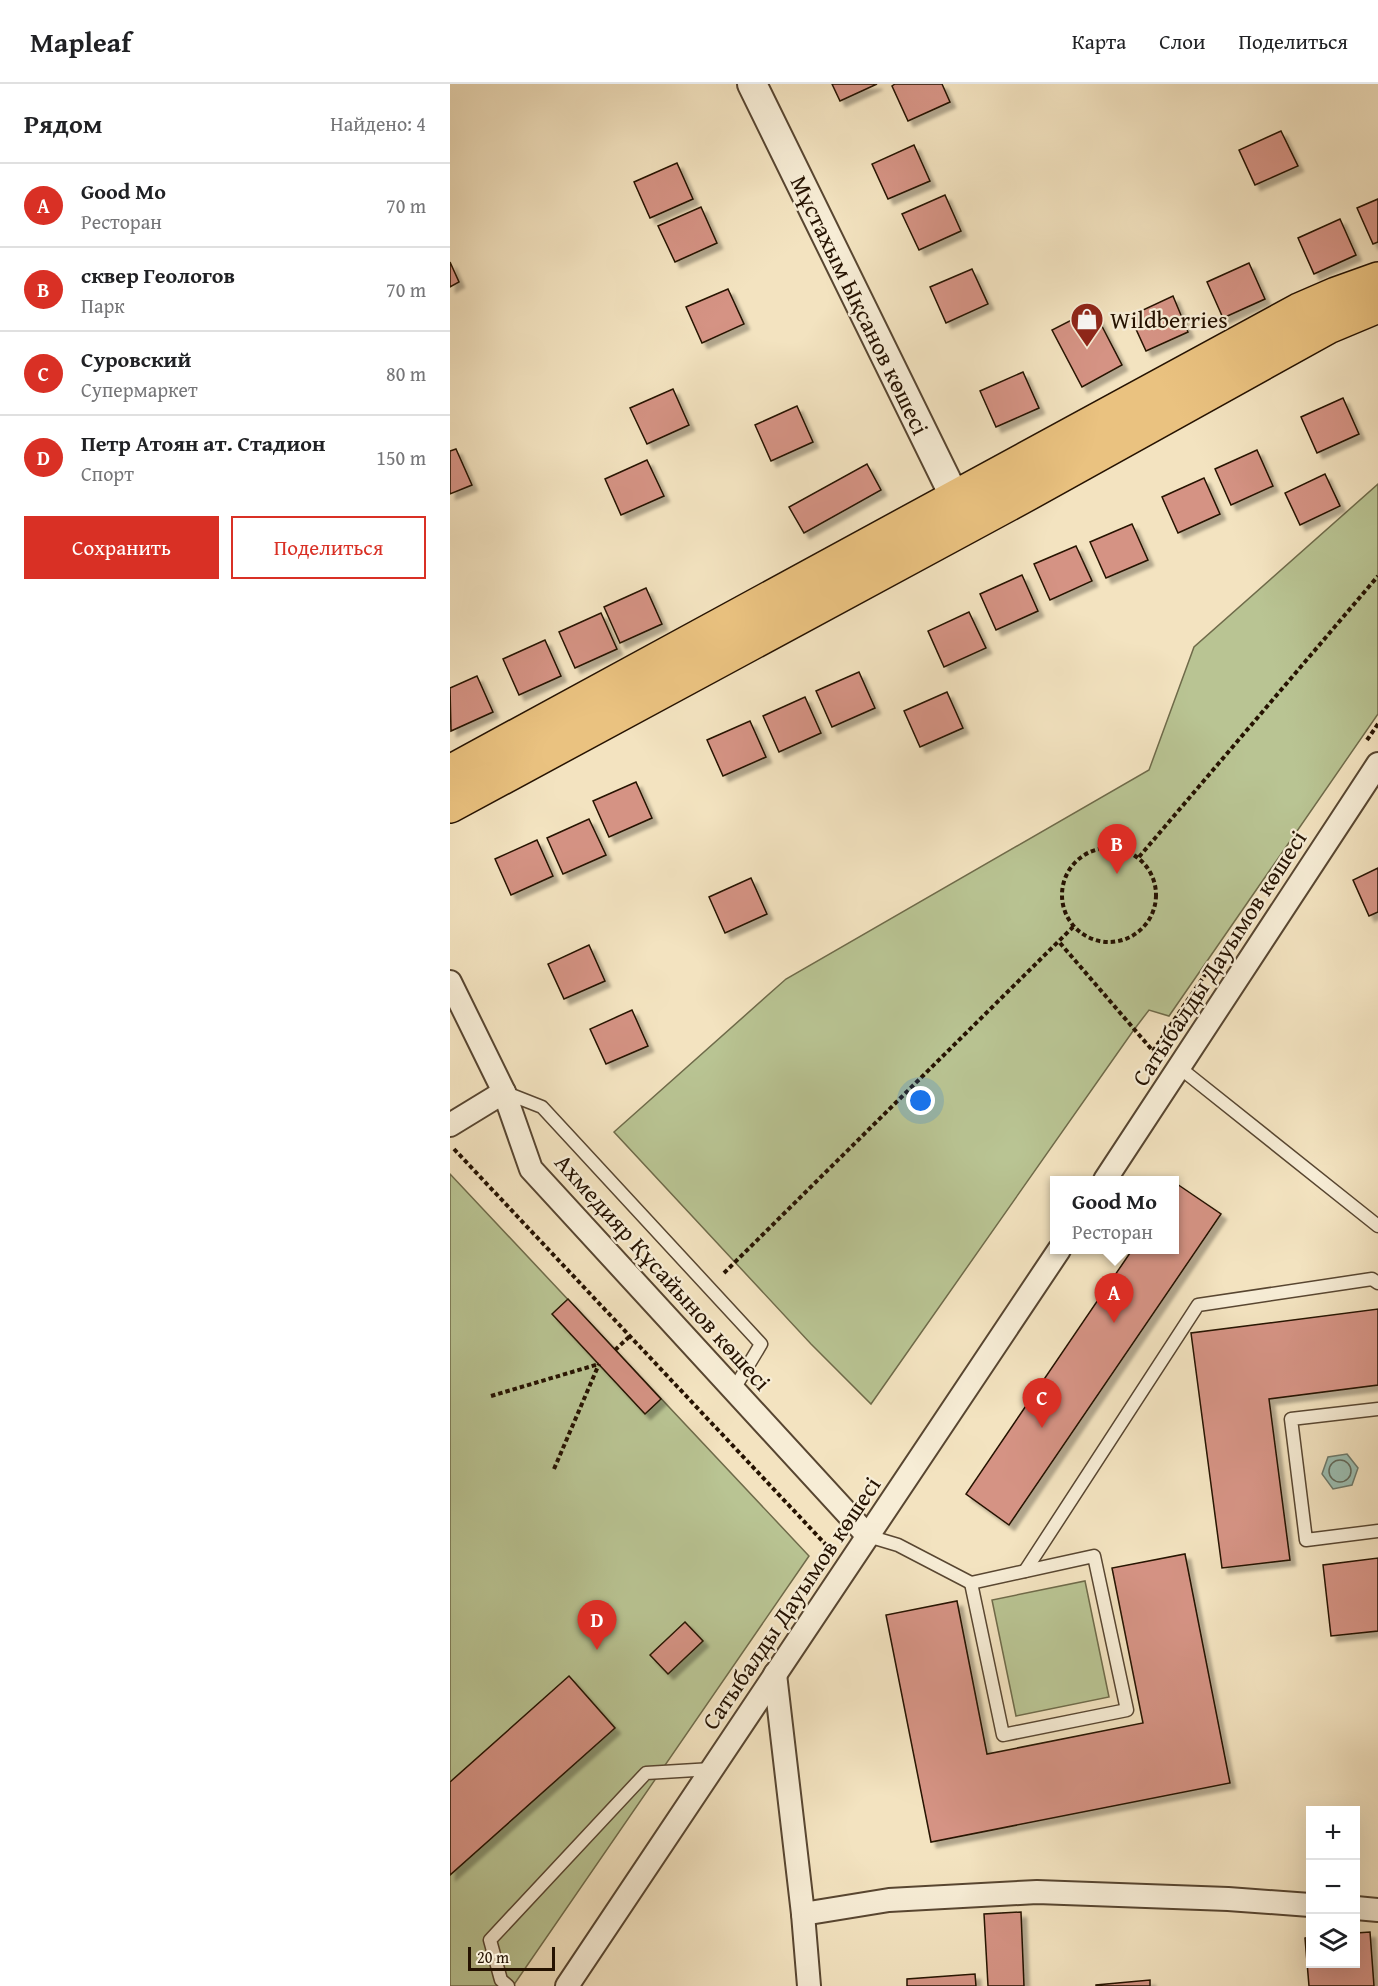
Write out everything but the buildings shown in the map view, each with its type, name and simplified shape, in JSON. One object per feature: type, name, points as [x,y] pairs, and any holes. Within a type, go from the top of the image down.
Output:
[{"type":"main road","points":[[450,806],[962,511],[1299,310],[1378,279]]},
{"type":"main road","points":[[450,772],[1328,327],[1378,306]]},
{"type":"street","name":"Мұстахым Ықсанов көшесі","points":[[752,84],[962,511]]},
{"type":"street","name":"Сатыбалды Дауымов көшесі","points":[[1108,1176],[1378,764]]},
{"type":"street","name":"Ахмедияр Құсайынов көшесі","points":[[450,982],[504,1092],[531,1169],[868,1536]]},
{"type":"street","points":[[450,1125],[504,1092]]},
{"type":"street","name":"Сатыбалды Дауымов көшесі","points":[[567,1986],[1056,1254]]},
{"type":"street","points":[[775,1674],[803,1914],[809,1986]]},
{"type":"street","points":[[803,1914],[889,1900],[1037,1892],[1228,1899],[1306,1905]]},
{"type":"street","points":[[1360,1908],[1378,1910]]},
{"type":"lane","points":[[1180,1068],[1378,1226]]},
{"type":"lane","points":[[504,1092],[542,1107],[761,1344],[734,1389]]},
{"type":"lane","points":[[1025,1571],[1198,1305],[1372,1280],[1378,1283]]},
{"type":"lane","points":[[1378,1409],[1291,1419],[1306,1540],[1378,1531]]},
{"type":"lane","points":[[868,1536],[898,1545],[971,1583],[1094,1556],[1127,1710],[1003,1735],[971,1583]]},
{"type":"lane","points":[[508,1986],[501,1980],[490,1940],[646,1773],[712,1769]]},
{"type":"path","points":[[1139,857],[1378,576]]},
{"type":"path","points":[[1365,743],[1378,724]]},
{"type":"path","points":[[1100,848],[1120,848],[1139,857],[1152,875],[1157,897],[1151,919],[1136,935],[1115,943],[1092,940],[1073,927],[1063,910],[1061,890],[1068,871],[1082,856],[1100,848]]},
{"type":"path","points":[[709,1288],[1060,943],[1073,927]]},
{"type":"path","points":[[1060,943],[1153,1051],[1212,964]]},
{"type":"path","points":[[450,1144],[831,1551]]},
{"type":"path","points":[[615,1350],[630,1336]]},
{"type":"path","points":[[491,1396],[599,1364],[554,1468]]},
{"type":"green space","points":[[1378,484],[1378,714],[1169,1016],[1149,1010],[871,1404],[811,1344],[614,1132],[786,979],[1149,770],[1194,647]]},
{"type":"green space","points":[[450,1174],[809,1556],[513,1986],[450,1986]]},
{"type":"green space","points":[[1085,1581],[1109,1697],[1016,1716],[992,1600]]},
{"type":"water","points":[[1347,1454],[1358,1468],[1352,1485],[1333,1489],[1322,1474],[1328,1457]]},
{"type":"place","name":"Wildberries","points":[[1087,348]]},
{"type":"place","name":"сквер Геологов","points":[[1117,874]]},
{"type":"place","name":"Good Mo","points":[[1114,1323]]},
{"type":"place","name":"Суровский","points":[[1042,1428]]},
{"type":"place","name":"Петр Атоян ат. Стадион","points":[[597,1650]]}]
